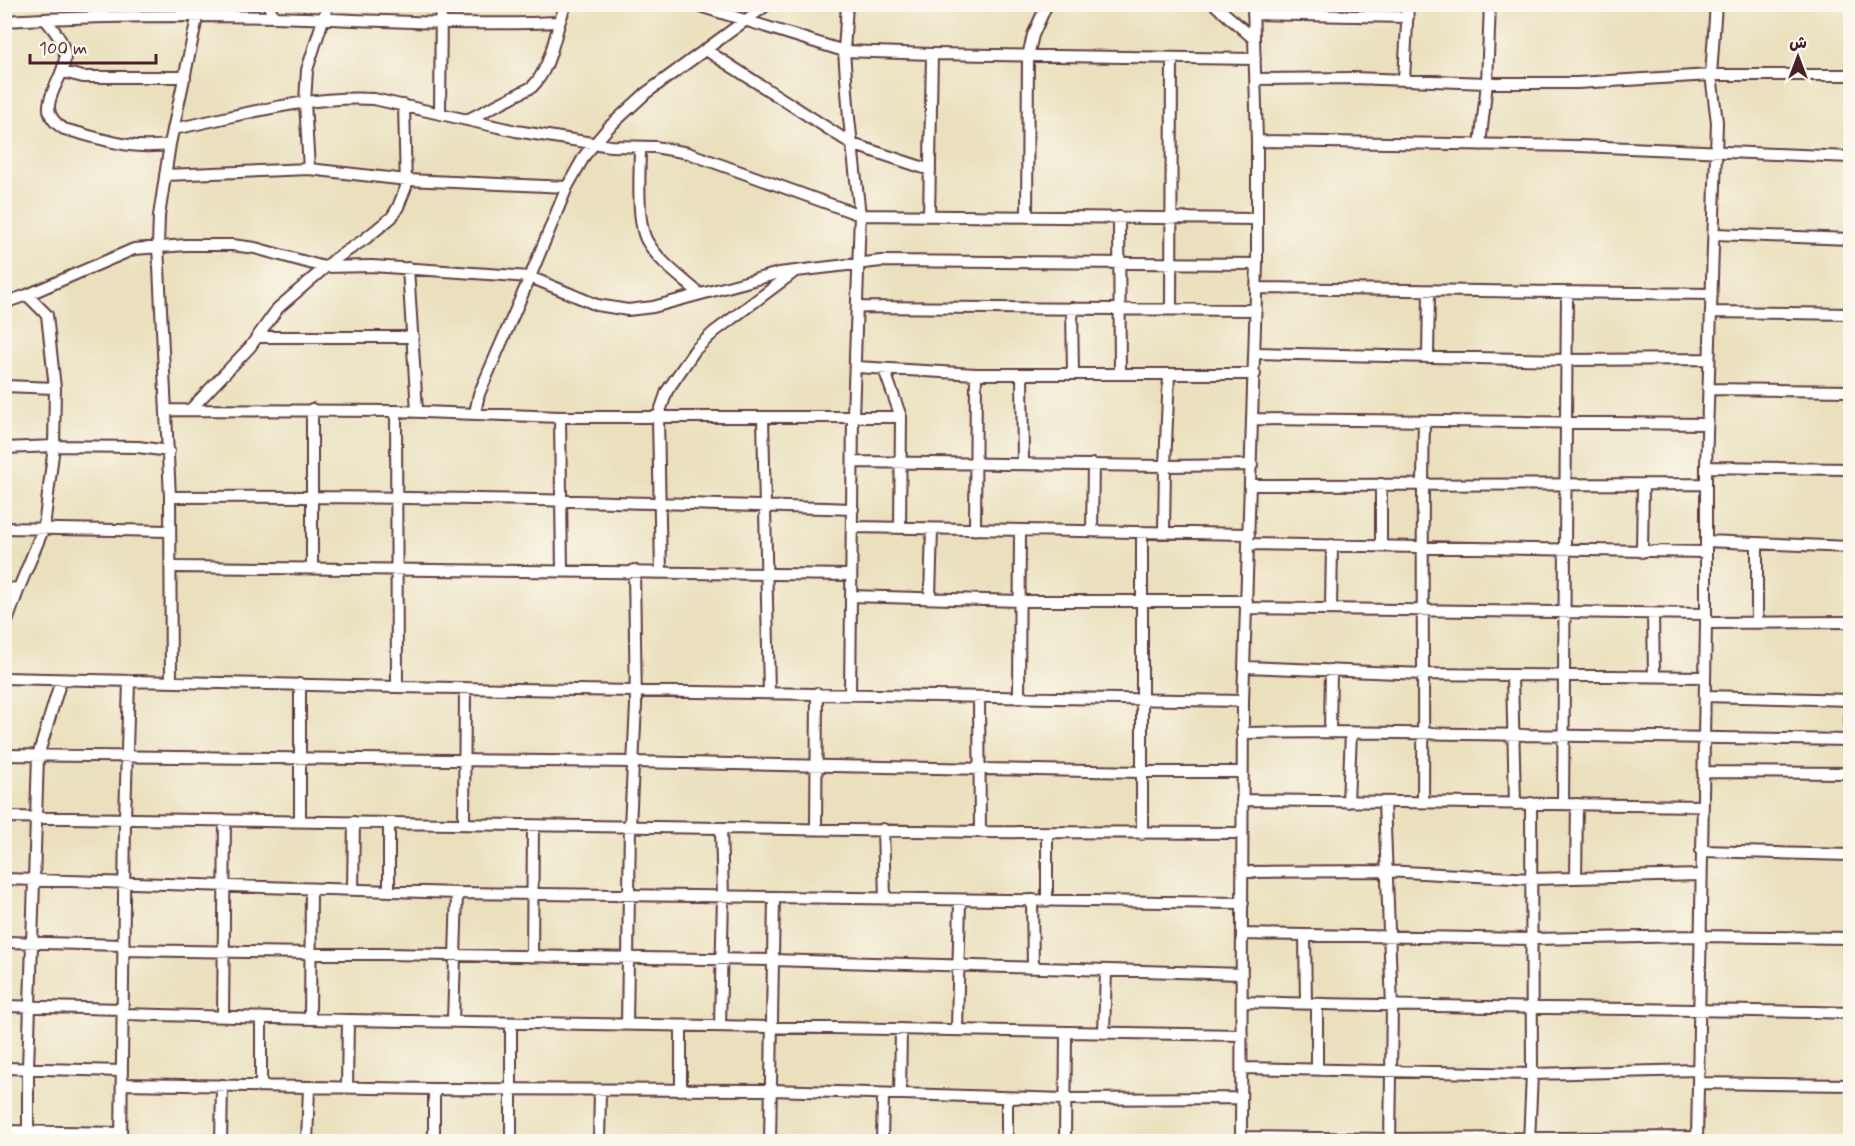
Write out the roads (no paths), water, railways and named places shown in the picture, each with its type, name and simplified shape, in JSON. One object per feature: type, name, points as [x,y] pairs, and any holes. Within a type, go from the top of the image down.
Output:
[{"type":"street","points":[[171,682],[169,451],[158,246],[159,216],[170,144],[200,4]]},
{"type":"street","points":[[268,4],[274,17]]},
{"type":"street","points":[[309,169],[305,102],[307,70],[328,4]]},
{"type":"street","points":[[440,113],[441,4]]},
{"type":"street","points":[[467,120],[532,87],[539,80],[566,4]]},
{"type":"street","points":[[693,4],[844,51],[1255,59]]},
{"type":"street","points":[[475,413],[479,394],[567,187],[585,155],[617,119],[646,93],[768,4]]},
{"type":"street","points":[[847,4],[844,51],[860,215],[853,416],[850,694]]},
{"type":"street","points":[[1027,217],[1028,56],[1033,35],[1047,4]]},
{"type":"street","points":[[1214,4],[1254,39]]},
{"type":"street","points":[[1404,80],[1408,4]]},
{"type":"street","points":[[1480,145],[1487,83],[1490,4]]},
{"type":"street","points":[[1408,17],[1317,10],[1253,9],[1257,141],[1257,264],[1242,732],[1241,1139],[1697,1139],[1706,619],[1706,424],[1717,151],[1717,122],[1711,75],[1716,4]]},
{"type":"street","points":[[4,21],[274,17],[441,24],[558,22]]},
{"type":"street","points":[[45,19],[63,44],[65,55],[63,72],[52,92],[50,101],[53,119],[58,125],[64,129],[138,147],[155,148],[170,144]]},
{"type":"street","points":[[706,50],[852,144],[930,170]]},
{"type":"street","points":[[929,216],[932,54]]},
{"type":"street","points":[[1171,309],[1172,58]]},
{"type":"street","points":[[63,72],[84,77],[185,77]]},
{"type":"street","points":[[1256,79],[1577,84],[1711,75],[1851,75]]},
{"type":"street","points":[[173,129],[305,102],[375,99],[516,131],[595,144],[672,149],[860,215],[1257,219]]},
{"type":"street","points":[[190,410],[257,338],[278,308],[324,267],[392,217],[404,196],[407,180],[404,105]]},
{"type":"street","points":[[1257,141],[1580,146],[1851,157]]},
{"type":"street","points":[[640,147],[641,214],[645,239],[655,253],[700,294]]},
{"type":"street","points":[[165,175],[309,169],[407,180],[567,187]]},
{"type":"street","points":[[1119,217],[1120,374]]},
{"type":"street","points":[[1714,234],[1851,239]]},
{"type":"street","points":[[4,303],[123,253],[158,246],[232,245],[255,248],[324,267],[372,266],[530,277],[597,305],[613,309],[639,310],[779,273],[881,261],[1257,264]]},
{"type":"street","points":[[408,268],[417,411]]},
{"type":"street","points":[[661,572],[658,417],[667,392],[695,350],[714,332],[796,271]]},
{"type":"street","points":[[1256,288],[1712,294]]},
{"type":"street","points":[[1428,357],[1429,291]]},
{"type":"street","points":[[1563,804],[1567,293]]},
{"type":"street","points":[[4,630],[18,588],[44,528],[54,446],[56,388],[47,315],[27,295]]},
{"type":"street","points":[[858,307],[1256,310]]},
{"type":"street","points":[[1072,308],[1073,373]]},
{"type":"street","points":[[1712,312],[1851,314]]},
{"type":"street","points":[[257,338],[413,337]]},
{"type":"street","points":[[1255,353],[1566,360],[1709,359]]},
{"type":"street","points":[[856,367],[976,374],[1255,374]]},
{"type":"street","points":[[884,369],[901,417],[900,528]]},
{"type":"street","points":[[975,530],[976,374]]},
{"type":"street","points":[[1022,374],[1023,464]]},
{"type":"street","points":[[1164,532],[1169,374]]},
{"type":"street","points":[[4,386],[56,388]]},
{"type":"street","points":[[1708,389],[1851,391]]},
{"type":"street","points":[[166,410],[312,409],[560,417],[901,417]]},
{"type":"street","points":[[312,409],[312,568]]},
{"type":"street","points":[[396,411],[397,687]]},
{"type":"street","points":[[560,417],[562,571]]},
{"type":"street","points":[[764,417],[769,693]]},
{"type":"street","points":[[1253,419],[1706,424]]},
{"type":"street","points":[[1423,802],[1425,674],[1421,546],[1424,421]]},
{"type":"street","points":[[4,448],[138,447],[169,451]]},
{"type":"street","points":[[853,462],[1252,465]]},
{"type":"street","points":[[1092,531],[1093,464]]},
{"type":"street","points":[[1706,467],[1851,469]]},
{"type":"street","points":[[1381,484],[1381,546]]},
{"type":"street","points":[[1642,552],[1643,484]]},
{"type":"street","points":[[1251,485],[1706,484]]},
{"type":"street","points":[[170,497],[396,497],[853,509]]},
{"type":"street","points":[[853,527],[1164,532],[1332,545],[1566,551],[1642,552],[1757,543],[1851,547]]},
{"type":"street","points":[[4,528],[170,531]]},
{"type":"street","points":[[930,597],[932,529]]},
{"type":"street","points":[[1019,698],[1020,530]]},
{"type":"street","points":[[1142,532],[1142,834]]},
{"type":"street","points":[[1757,543],[1757,623]]},
{"type":"street","points":[[1331,609],[1332,545]]},
{"type":"street","points":[[171,567],[634,570],[852,575]]},
{"type":"street","points":[[627,1025],[635,691],[634,570]]},
{"type":"street","points":[[4,589],[18,588]]},
{"type":"street","points":[[851,596],[1143,601],[1423,612],[1653,614],[1757,623],[1851,622]]},
{"type":"street","points":[[1653,614],[1654,676]]},
{"type":"street","points":[[1244,667],[1425,674],[1704,677]]},
{"type":"street","points":[[1330,732],[1331,670]]},
{"type":"street","points":[[1512,675],[1515,804]]},
{"type":"street","points":[[4,678],[1142,701],[1243,701]]},
{"type":"street","points":[[28,1137],[34,818],[38,756],[61,680]]},
{"type":"street","points":[[4,1131],[28,1137],[121,1137],[129,681]]},
{"type":"street","points":[[300,684],[300,821]]},
{"type":"street","points":[[1851,686],[1851,733]]},
{"type":"street","points":[[464,824],[465,688]]},
{"type":"street","points":[[816,828],[817,693]]},
{"type":"street","points":[[1705,696],[1850,700]]},
{"type":"street","points":[[979,697],[980,832]]},
{"type":"street","points":[[1242,732],[1704,737],[1851,742],[1850,773],[1703,772]]},
{"type":"street","points":[[1348,801],[1351,732]]},
{"type":"street","points":[[4,755],[301,757],[1242,772]]},
{"type":"street","points":[[1242,800],[1702,806]]},
{"type":"street","points":[[1384,802],[1392,1007],[1390,1140]]},
{"type":"street","points":[[1529,1140],[1532,1074],[1531,803]]},
{"type":"street","points":[[1576,878],[1577,804]]},
{"type":"street","points":[[4,817],[1047,833],[1242,832]]},
{"type":"street","points":[[223,1016],[225,820]]},
{"type":"street","points":[[353,890],[354,822]]},
{"type":"street","points":[[388,891],[389,823]]},
{"type":"street","points":[[532,957],[533,826]]},
{"type":"street","points":[[720,1026],[723,896],[721,828]]},
{"type":"street","points":[[884,830],[885,898]]},
{"type":"street","points":[[1047,833],[1047,900]]},
{"type":"street","points":[[1701,851],[1851,855]]},
{"type":"street","points":[[1242,872],[1386,872],[1531,879],[1701,875]]},
{"type":"street","points":[[4,879],[457,893],[1243,903]]},
{"type":"street","points":[[310,1019],[311,889]]},
{"type":"street","points":[[453,1021],[457,893]]},
{"type":"street","points":[[770,1142],[774,898]]},
{"type":"street","points":[[957,1029],[960,900]]},
{"type":"street","points":[[1032,900],[1033,968]]},
{"type":"street","points":[[1242,934],[1531,939],[1699,936],[1851,938]]},
{"type":"street","points":[[1305,935],[1317,1070]]},
{"type":"street","points":[[4,942],[223,952],[772,960],[1242,974]]},
{"type":"street","points":[[1104,1033],[1106,971]]},
{"type":"street","points":[[1242,1002],[1392,1007],[1851,1013]]},
{"type":"street","points":[[4,1006],[261,1018],[1242,1035]]},
{"type":"street","points":[[261,1018],[261,1085]]},
{"type":"street","points":[[347,1088],[348,1020]]},
{"type":"street","points":[[511,1023],[511,1142]]},
{"type":"street","points":[[681,1026],[681,1090]]},
{"type":"street","points":[[900,1094],[901,1029]]},
{"type":"street","points":[[1065,1142],[1066,1033]]},
{"type":"street","points":[[4,1068],[122,1071]]},
{"type":"street","points":[[1242,1068],[1532,1074],[1699,1070]]},
{"type":"street","points":[[1699,1083],[1851,1085]]},
{"type":"street","points":[[122,1084],[434,1089],[771,1090],[1065,1099],[1241,1098]]},
{"type":"street","points":[[221,1142],[222,1085]]},
{"type":"street","points":[[307,1142],[309,1087]]},
{"type":"street","points":[[434,1089],[434,1142]]},
{"type":"street","points":[[599,1142],[600,1090]]},
{"type":"street","points":[[882,1142],[883,1094]]},
{"type":"street","points":[[1007,1098],[1007,1142]]}]
